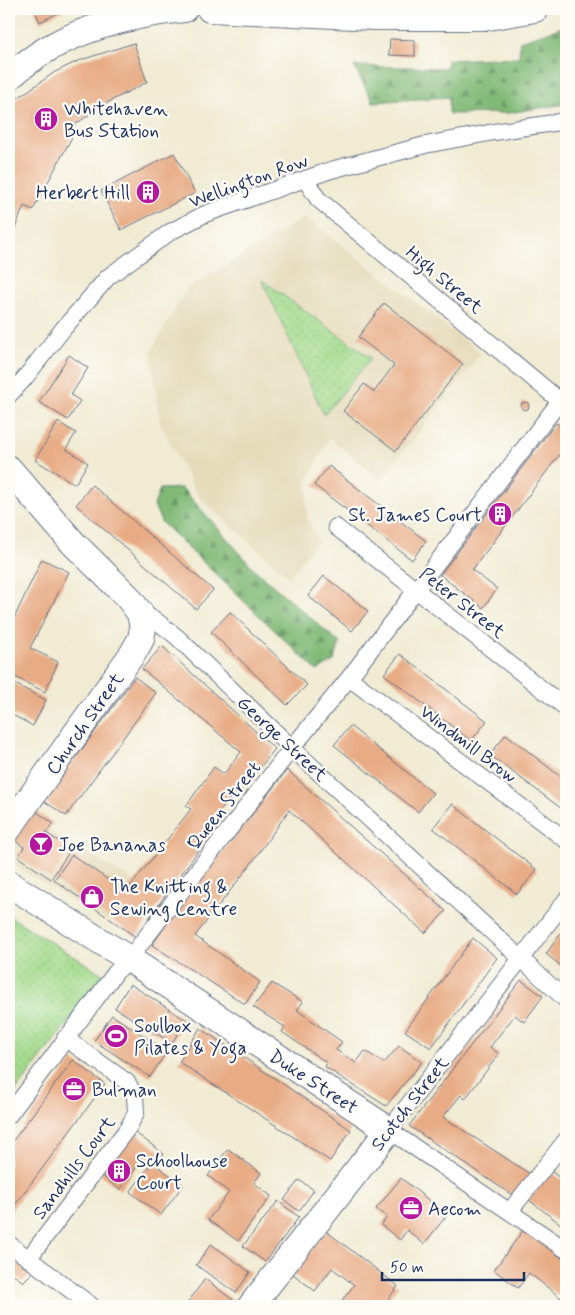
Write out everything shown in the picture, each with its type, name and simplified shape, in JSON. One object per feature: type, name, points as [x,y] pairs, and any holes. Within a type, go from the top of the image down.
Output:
[{"type":"main road","points":[[9,77],[47,48],[106,17],[131,17],[184,9]]},
{"type":"main road","points":[[210,9],[375,17],[488,17],[535,9]]},
{"type":"main road","name":"George Street","points":[[9,469],[74,544],[127,596],[140,613]]},
{"type":"main road","name":"Church Street","points":[[9,828],[133,654],[141,639],[143,628],[140,613]]},
{"type":"main road","name":"Duke Street","points":[[9,884],[129,959],[389,1130]]},
{"type":"main road","name":"Scotch Street","points":[[251,1306],[389,1130]]},
{"type":"street","name":"Wellington Row","points":[[9,395],[31,371],[102,283],[130,259],[170,232],[205,214],[305,179],[425,145],[566,121]]},
{"type":"street","name":"High Street","points":[[305,179],[318,199],[563,403]]},
{"type":"street","name":"Queen Street","points":[[9,1115],[116,972],[129,959],[292,748],[349,678],[415,590],[563,403]]},
{"type":"street","name":"Peter Street","points":[[336,527],[566,708]]},
{"type":"street","name":"George Street","points":[[140,613],[154,619],[177,637],[292,748],[566,1000]]},
{"type":"street","name":"Windmill Brow","points":[[349,678],[566,840]]},
{"type":"street","name":"Scotch Street","points":[[389,1130],[566,900]]},
{"type":"street","name":"Sandhills Court","points":[[28,1259],[128,1128],[136,1113],[135,1096],[127,1082],[65,1038]]},
{"type":"street","name":"Duke Street","points":[[389,1130],[566,1250]]},
{"type":"street","points":[[510,1211],[566,1140]]},
{"type":"street","points":[[9,1244],[92,1306]]},
{"type":"shaded area","points":[[305,217],[481,353],[381,480],[330,438],[307,480],[307,517],[318,540],[289,577],[199,497],[160,424],[151,351],[187,289]]},
{"type":"shaded area","points":[[9,807],[142,886],[110,923],[9,863]]},
{"type":"green space","points":[[566,26],[565,104],[508,113],[449,114],[449,97],[373,102],[354,66],[446,68],[447,60],[519,57],[520,41]]},
{"type":"green space","points":[[262,280],[371,358],[324,415]]},
{"type":"green space","points":[[182,488],[256,571],[340,643],[334,661],[317,671],[161,522],[154,505],[160,489]]},
{"type":"green space","points":[[9,916],[104,975],[9,1100]]},
{"type":"building","points":[[39,9],[66,9],[40,22],[35,11]]},
{"type":"building","points":[[390,39],[415,40],[415,56],[389,55]]},
{"type":"building","name":"Whitehaven Bus Station","points":[[134,43],[147,82],[103,105],[66,131],[72,137],[33,210],[24,206],[9,243],[9,107],[19,97],[55,72],[78,61]]},
{"type":"building","name":"Herbert Hill","points":[[174,153],[195,193],[121,230],[101,191]]},
{"type":"building","points":[[384,303],[463,364],[396,451],[343,411],[364,384],[374,392],[394,365],[358,337]]},
{"type":"building","points":[[69,355],[88,368],[71,395],[80,401],[68,420],[39,402]]},
{"type":"building","points":[[525,402],[529,406],[525,410],[521,406]]},
{"type":"building","points":[[58,422],[76,433],[66,449],[88,463],[75,484],[35,460]]},
{"type":"building","name":"St. James Court","points":[[556,423],[566,430],[566,459],[560,454],[472,570],[497,589],[483,608],[440,575]]},
{"type":"building","points":[[329,466],[426,541],[412,560],[314,485]]},
{"type":"building","points":[[92,485],[213,590],[196,609],[76,505]]},
{"type":"building","points":[[9,512],[15,514],[9,528]]},
{"type":"building","points":[[42,559],[69,572],[30,648],[58,662],[45,692],[9,674],[9,629]]},
{"type":"building","points":[[324,576],[368,611],[352,631],[308,596]]},
{"type":"building","points":[[230,612],[307,685],[287,705],[211,632]]},
{"type":"building","points":[[162,646],[275,749],[244,787],[240,784],[217,815],[222,819],[136,937],[54,880],[72,855],[126,892],[191,809],[186,806],[214,767],[224,774],[241,752],[142,669]]},
{"type":"building","points":[[400,654],[487,721],[471,741],[384,674]]},
{"type":"building","points":[[135,677],[156,693],[66,816],[44,801]]},
{"type":"building","points":[[9,681],[46,700],[33,726],[9,713]]},
{"type":"building","points":[[350,726],[433,793],[418,812],[334,745]]},
{"type":"building","points":[[506,734],[566,781],[566,812],[490,755]]},
{"type":"building","points":[[287,770],[446,911],[425,933],[289,810],[251,864],[195,936],[260,982],[245,1004],[152,945],[176,911]]},
{"type":"building","points":[[452,804],[537,870],[517,894],[433,828]]},
{"type":"building","name":"Joe Bananas","points":[[34,810],[53,823],[46,833],[71,849],[51,879],[18,857],[24,847],[14,840]]},
{"type":"building","points":[[561,933],[566,937],[566,970],[546,954]]},
{"type":"building","points":[[473,938],[497,958],[431,1048],[405,1031]]},
{"type":"building","points":[[521,980],[543,996],[524,1022],[515,1015],[490,1047],[499,1054],[465,1099],[461,1095],[443,1117],[530,1174],[515,1197],[409,1126]]},
{"type":"building","points":[[272,983],[303,1002],[297,1010],[342,1042],[336,1050],[356,1063],[365,1051],[384,1063],[399,1046],[422,1062],[386,1106],[325,1067],[327,1063],[282,1032],[285,1027],[253,1007]]},
{"type":"building","points":[[130,984],[186,1020],[172,1043],[115,1008]]},
{"type":"building","points":[[112,1015],[167,1051],[150,1077],[94,1041]]},
{"type":"building","points":[[200,1028],[351,1130],[330,1161],[179,1062]]},
{"type":"building","points":[[73,1060],[105,1084],[9,1213],[9,1146]]},
{"type":"building","name":"Schoolhouse Court","points":[[133,1131],[164,1154],[156,1165],[183,1185],[161,1215],[130,1192],[149,1167],[141,1161],[120,1190],[101,1175]]},
{"type":"building","points":[[228,1149],[261,1173],[254,1183],[271,1196],[238,1241],[208,1220],[229,1192],[208,1176]]},
{"type":"building","points":[[551,1171],[566,1183],[566,1228],[529,1200]]},
{"type":"building","points":[[401,1178],[447,1215],[424,1244],[407,1230],[400,1240],[381,1225],[387,1217],[376,1209]]},
{"type":"building","points":[[299,1180],[314,1190],[299,1211],[284,1200]]},
{"type":"building","points":[[278,1201],[299,1217],[265,1262],[243,1246]]},
{"type":"building","points":[[524,1229],[566,1261],[566,1291],[561,1298],[529,1273],[518,1288],[494,1270]]},
{"type":"building","points":[[326,1231],[398,1286],[383,1306],[377,1306],[370,1301],[367,1306],[344,1306],[340,1303],[354,1285],[332,1268],[315,1291],[293,1274]]},
{"type":"building","points":[[211,1244],[250,1272],[236,1293],[196,1265]]},
{"type":"building","points":[[9,1254],[34,1271],[23,1282],[9,1271]]},
{"type":"building","points":[[205,1279],[233,1300],[228,1306],[185,1306]]},
{"type":"place","name":"Whitehaven Bus Station","points":[[46,119]]},
{"type":"place","name":"Herbert Hill","points":[[148,192]]},
{"type":"place","name":"St. James Court","points":[[500,514]]},
{"type":"place","name":"Joe Bananas","points":[[41,844]]},
{"type":"place","name":"The Knitting & Sewing Centre","points":[[92,897]]},
{"type":"place","name":"Soulbox Pilates & Yoga","points":[[116,1036]]},
{"type":"place","name":"Bulman","points":[[74,1089]]},
{"type":"place","name":"Schoolhouse Court","points":[[119,1171]]},
{"type":"place","name":"Aecom","points":[[411,1208]]}]
